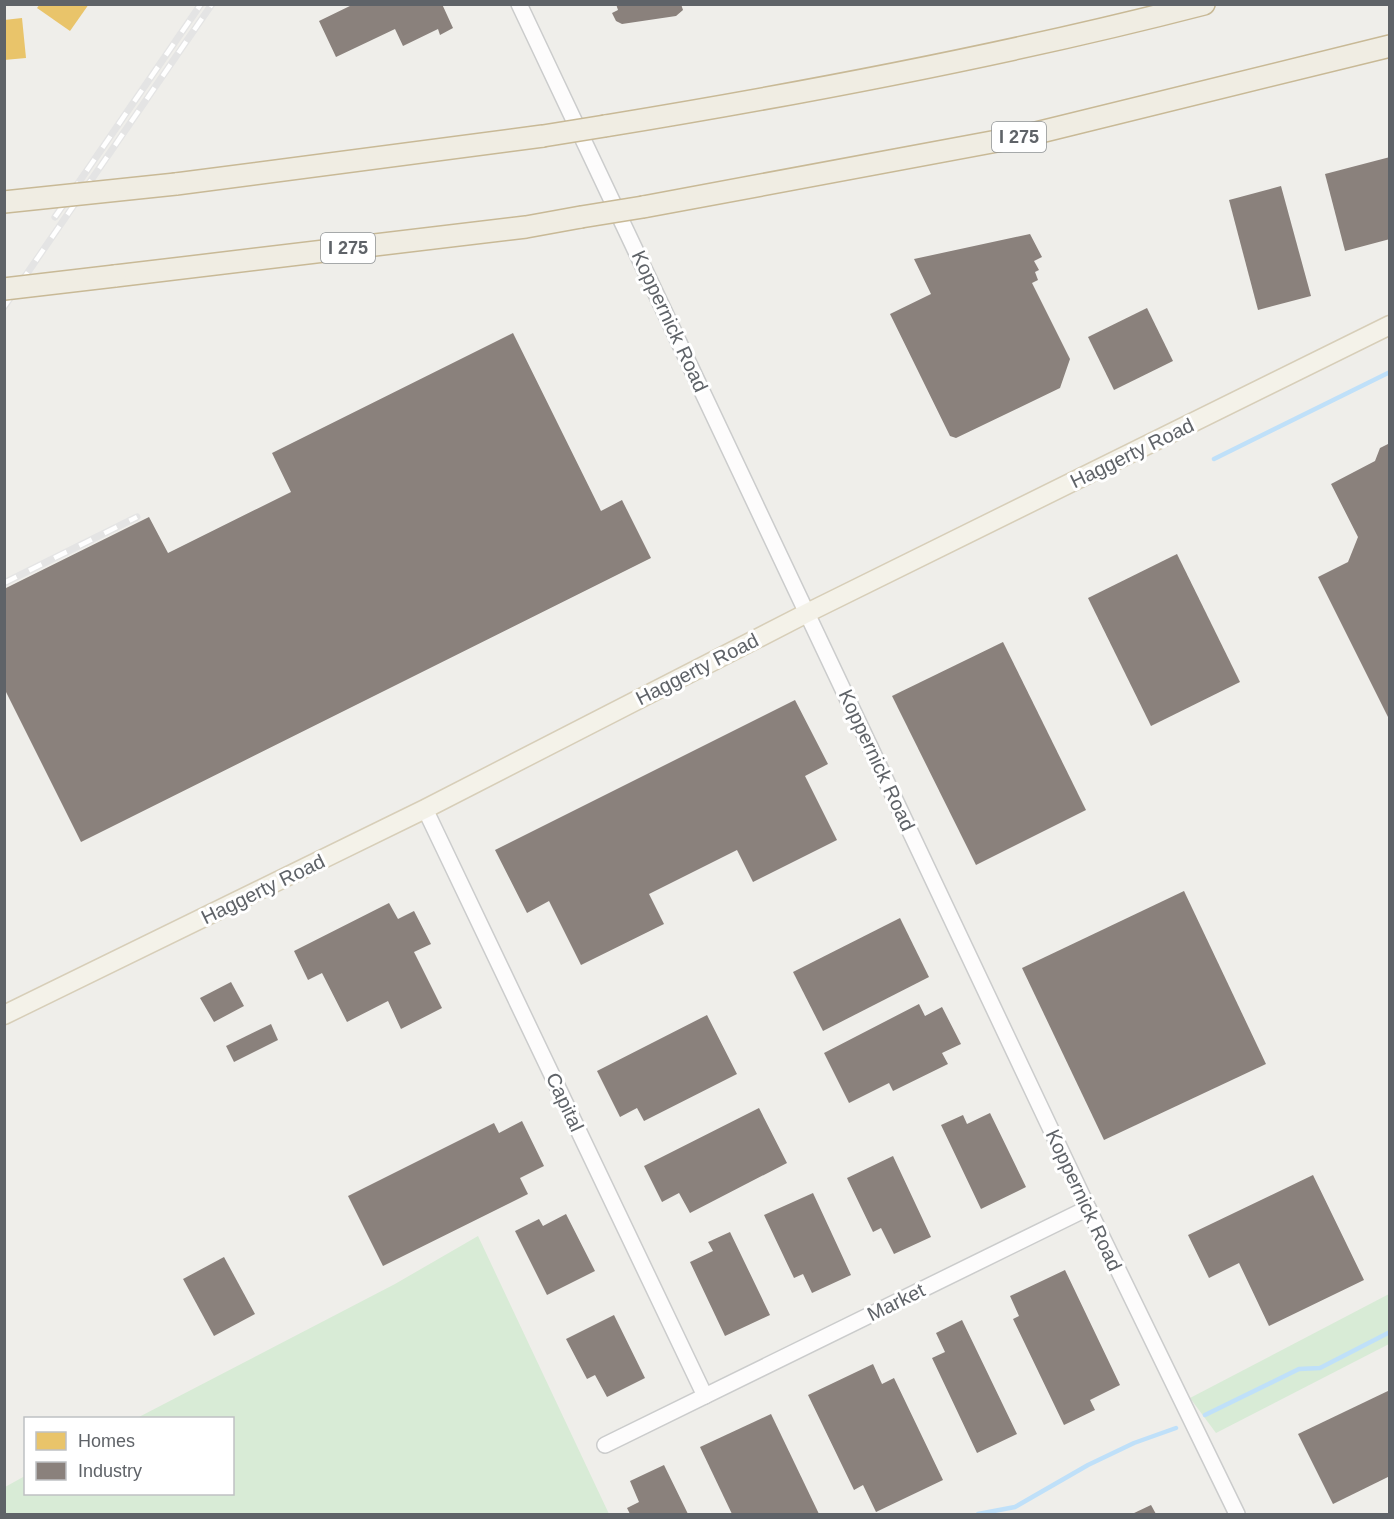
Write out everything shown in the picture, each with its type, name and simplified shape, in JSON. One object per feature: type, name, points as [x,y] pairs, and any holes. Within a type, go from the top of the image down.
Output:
[{"type":"highway","points":[[4,202],[176,184],[605,126],[849,82],[1070,36],[1204,4]]},
{"type":"highway","name":"I 275","points":[[4,288],[514,228],[705,198],[1024,136],[1389,46]]},
{"type":"main road","name":"Haggerty Road","points":[[4,1015],[425,809],[807,613],[1389,325]]},
{"type":"street","name":"Koppernick Road","points":[[519,4],[1088,1208],[1237,1515]]},
{"type":"street","name":"Capital","points":[[425,809],[705,1396]]},
{"type":"street","name":"Market","points":[[605,1445],[1088,1208]]},
{"type":"green space","points":[[478,1236],[609,1514],[5,1514],[5,1487],[24,1477],[24,1495],[234,1495],[234,1417],[139,1417],[395,1284]]},
{"type":"green space","points":[[1389,1294],[1389,1344],[1216,1433],[1190,1398]]},
{"type":"building: Homes","points":[[40,4],[89,4],[70,31],[37,8]]},
{"type":"building: Homes","points":[[22,18],[26,58],[4,60],[4,20]]},
{"type":"building: Industry","points":[[354,4],[442,4],[453,28],[440,35],[438,29],[403,46],[395,29],[336,57],[319,21]]},
{"type":"building: Industry","points":[[616,4],[681,4],[683,10],[676,16],[622,24],[616,21],[612,13],[618,10]]},
{"type":"building: Industry","points":[[1390,157],[1390,239],[1345,251],[1325,174]]},
{"type":"building: Industry","points":[[1281,186],[1311,296],[1258,310],[1229,200]]},
{"type":"building: Industry","points":[[1030,234],[1042,257],[1034,261],[1039,270],[1035,272],[1038,280],[1032,283],[1070,359],[1060,388],[956,438],[950,436],[890,314],[931,294],[914,259]]},
{"type":"building: Industry","points":[[1147,308],[1173,361],[1114,390],[1088,337]]},
{"type":"building: Industry","points":[[513,333],[601,511],[622,500],[651,558],[81,842],[4,688],[4,589],[149,517],[168,553],[291,492],[272,453]]},
{"type":"building: Industry","points":[[1390,443],[1390,721],[1318,577],[1348,562],[1358,537],[1331,484],[1375,461],[1380,448]]},
{"type":"building: Industry","points":[[1177,554],[1240,682],[1151,726],[1088,598]]},
{"type":"building: Industry","points":[[1003,642],[1086,810],[976,865],[892,696]]},
{"type":"building: Industry","points":[[795,700],[828,764],[805,776],[837,840],[753,882],[737,850],[649,894],[664,924],[581,965],[549,901],[527,913],[495,850]]},
{"type":"building: Industry","points":[[1184,891],[1266,1064],[1104,1140],[1022,968]]},
{"type":"building: Industry","points":[[389,903],[398,919],[414,911],[431,944],[414,952],[442,1008],[401,1029],[388,1001],[347,1022],[322,973],[308,980],[294,951]]},
{"type":"building: Industry","points":[[900,918],[929,977],[823,1031],[793,972]]},
{"type":"building: Industry","points":[[231,982],[244,1006],[214,1022],[200,998]]},
{"type":"building: Industry","points":[[919,1004],[925,1016],[942,1007],[961,1044],[942,1053],[948,1064],[893,1091],[889,1083],[849,1103],[824,1053]]},
{"type":"building: Industry","points":[[707,1015],[737,1074],[644,1121],[637,1108],[620,1117],[597,1071]]},
{"type":"building: Industry","points":[[271,1024],[278,1040],[234,1062],[226,1046]]},
{"type":"building: Industry","points":[[759,1108],[787,1163],[690,1213],[679,1193],[662,1202],[644,1166]]},
{"type":"building: Industry","points":[[990,1113],[1026,1187],[981,1209],[941,1125],[963,1115],[967,1124]]},
{"type":"building: Industry","points":[[522,1121],[544,1166],[520,1178],[528,1194],[383,1266],[348,1196],[494,1123],[499,1133]]},
{"type":"building: Industry","points":[[893,1156],[931,1237],[894,1254],[881,1228],[873,1232],[847,1178]]},
{"type":"building: Industry","points":[[1313,1175],[1364,1280],[1269,1326],[1239,1263],[1209,1278],[1188,1235]]},
{"type":"building: Industry","points":[[813,1193],[851,1275],[812,1293],[803,1274],[794,1278],[764,1215]]},
{"type":"building: Industry","points":[[566,1214],[595,1271],[547,1295],[515,1231],[539,1219],[543,1226]]},
{"type":"building: Industry","points":[[730,1232],[770,1315],[725,1336],[690,1262],[713,1251],[708,1242]]},
{"type":"building: Industry","points":[[224,1257],[255,1314],[214,1336],[183,1279]]},
{"type":"building: Industry","points":[[1065,1270],[1120,1385],[1090,1400],[1095,1410],[1064,1425],[1013,1319],[1019,1316],[1010,1296]]},
{"type":"building: Industry","points":[[614,1315],[645,1378],[607,1397],[595,1375],[587,1379],[566,1339]]},
{"type":"building: Industry","points":[[962,1320],[1017,1434],[977,1453],[932,1358],[945,1352],[936,1333]]},
{"type":"building: Industry","points":[[873,1364],[882,1384],[894,1378],[943,1480],[876,1512],[863,1485],[854,1490],[808,1395]]},
{"type":"building: Industry","points":[[1390,1390],[1390,1476],[1333,1504],[1298,1434]]},
{"type":"building: Industry","points":[[771,1414],[819,1514],[732,1514],[700,1447]]},
{"type":"building: Industry","points":[[664,1465],[688,1514],[630,1514],[627,1508],[639,1502],[630,1481]]},
{"type":"building: Industry","points":[[1151,1505],[1156,1514],[1132,1514]]},
{"type":"waterway","points":[[1214,459],[1390,372]]},
{"type":"waterway","points":[[1205,1415],[1299,1369],[1320,1368],[1390,1332]]},
{"type":"waterway","points":[[978,1514],[1015,1507],[1088,1465],[1134,1443],[1176,1428]]},
{"type":"railway","points":[[55,217],[201,4]]},
{"type":"railway","points":[[4,307],[212,4]]},
{"type":"railway","points":[[4,583],[137,517]]}]
